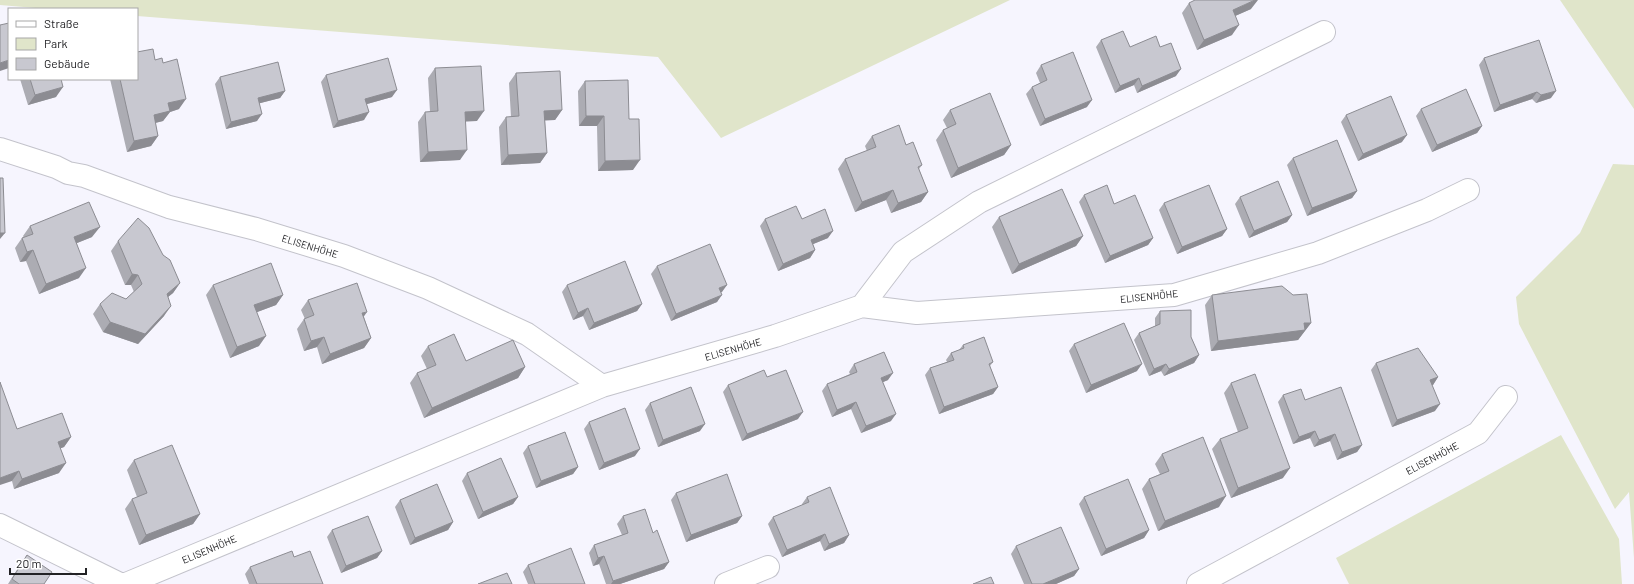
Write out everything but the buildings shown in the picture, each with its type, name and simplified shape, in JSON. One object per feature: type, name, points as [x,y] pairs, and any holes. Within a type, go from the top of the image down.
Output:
[{"type":"street","points":[[862,306],[903,252],[979,202],[1324,32]]},
{"type":"street","name":"ELISENHÖHE","points":[[0,149],[56,167],[68,173],[84,176],[168,206],[256,229],[344,256],[428,288],[528,334],[602,386]]},
{"type":"street","name":"ELISENHÖHE","points":[[126,584],[602,386],[775,336],[862,306],[917,313],[1174,295],[1318,252],[1427,210],[1468,190]]},
{"type":"street","name":"ELISENHÖHE","points":[[1198,584],[1478,432],[1506,396]]},
{"type":"street","points":[[0,525],[120,584]]},
{"type":"street","points":[[726,584],[768,567]]},
{"type":"green space","points":[[0,0],[1010,0],[721,138],[658,57],[138,16],[138,8],[35,8],[0,5]]},
{"type":"green space","points":[[1560,0],[1634,0],[1634,109]]},
{"type":"green space","points":[[1613,164],[1634,165],[1634,558],[1629,492],[1615,509],[1519,324],[1516,297],[1580,233]]},
{"type":"green space","points":[[1561,435],[1619,539],[1622,584],[1349,584],[1336,558]]}]
